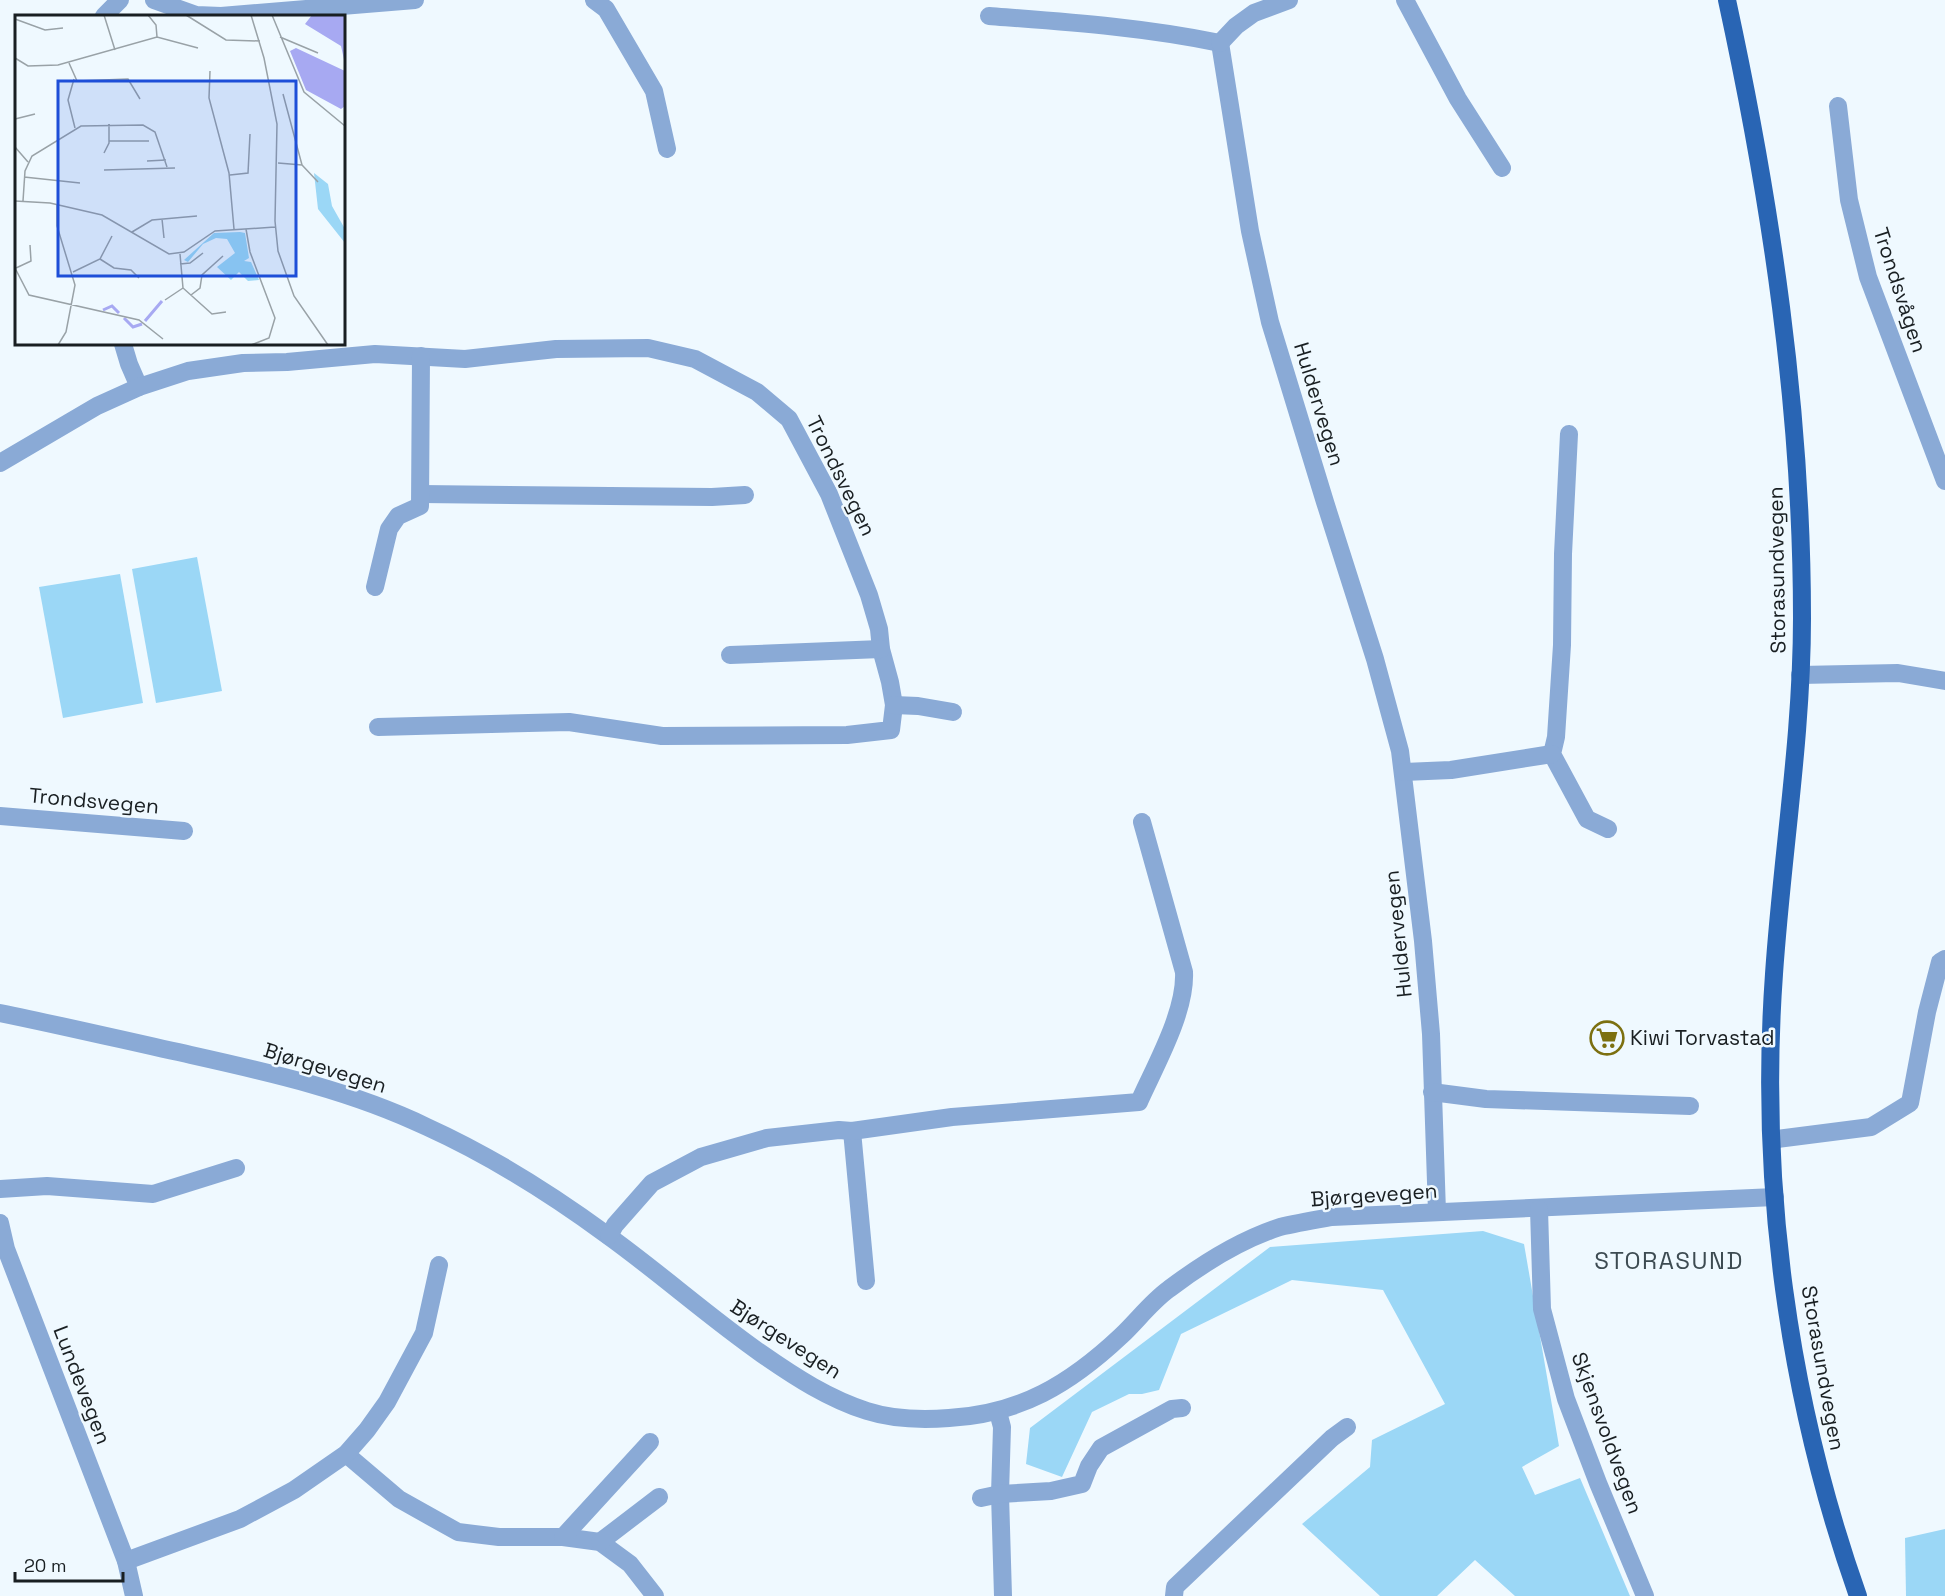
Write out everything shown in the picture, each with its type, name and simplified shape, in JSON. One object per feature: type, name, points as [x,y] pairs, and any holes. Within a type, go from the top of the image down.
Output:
[{"type":"main road","name":"Storasundvegen","points":[[1727,0],[1771,235],[1788,356],[1796,446],[1801,552],[1800,675],[1773,979],[1772,1143],[1775,1197],[1786,1301],[1800,1388],[1822,1483],[1858,1596]]},
{"type":"street","points":[[105,15],[120,0]]},
{"type":"street","points":[[154,0],[195,15],[415,0]]},
{"type":"street","points":[[594,0],[606,9],[654,91],[667,149]]},
{"type":"street","points":[[988,16],[1116,26],[1175,33],[1220,42],[1252,6],[1289,0]]},
{"type":"street","points":[[1405,0],[1458,99],[1502,168]]},
{"type":"street","name":"Huldervegen","points":[[1220,42],[1250,231],[1270,322],[1375,659],[1404,772],[1431,1034],[1437,1212]]},
{"type":"street","name":"Trondsvågen","points":[[1838,105],[1849,200],[1868,277],[1945,481]]},
{"type":"street","points":[[123,345],[140,387]]},
{"type":"street","name":"Trondsvegen","points":[[0,463],[97,406],[140,387],[188,371],[243,363],[287,362],[375,354],[465,359],[556,349],[648,348],[695,359],[758,392],[789,419],[829,494],[869,595],[879,629],[881,649],[894,705],[891,730],[847,735],[662,736],[569,722],[378,727]]},
{"type":"street","points":[[375,587],[389,529],[398,516],[420,506],[421,356]]},
{"type":"street","points":[[1569,434],[1563,554],[1562,645],[1556,737],[1552,754],[1587,819],[1608,829]]},
{"type":"street","points":[[421,494],[712,497],[745,495]]},
{"type":"street","points":[[730,655],[881,649]]},
{"type":"street","points":[[1800,675],[1898,673],[1945,681]]},
{"type":"street","points":[[894,705],[918,706],[953,712]]},
{"type":"street","points":[[1404,772],[1451,770],[1552,754]]},
{"type":"street","name":"Trondsvegen","points":[[0,816],[184,831]]},
{"type":"street","points":[[609,1236],[615,1225],[652,1183],[701,1157],[767,1138],[839,1130],[852,1131],[952,1117],[1138,1102],[1164,1046],[1185,987],[1184,972],[1142,822]]},
{"type":"street","points":[[1772,1143],[1777,1139],[1871,1127],[1910,1103],[1927,1012],[1940,962],[1945,959]]},
{"type":"street","name":"Bjørgevegen","points":[[0,1013],[285,1076],[357,1097],[425,1126],[477,1151],[550,1196],[609,1236],[725,1328],[797,1378],[838,1400],[871,1412],[903,1418],[949,1418],[998,1412],[1029,1402],[1084,1369],[1165,1292],[1232,1247],[1280,1228],[1332,1217],[1775,1197]]},
{"type":"street","points":[[1432,1092],[1486,1099],[1690,1106]]},
{"type":"street","points":[[852,1131],[866,1281]]},
{"type":"street","points":[[0,1189],[47,1186],[153,1194],[236,1168]]},
{"type":"street","name":"Skjensvoldvegen","points":[[1539,1209],[1542,1309],[1566,1399],[1645,1596]]},
{"type":"street","name":"Lundevegen","points":[[0,1223],[6,1249],[126,1561],[134,1596]]},
{"type":"street","points":[[126,1561],[240,1519],[294,1490],[346,1454],[387,1402],[424,1333],[439,1265]]},
{"type":"street","points":[[981,1498],[1000,1494],[1051,1491],[1082,1484],[1089,1466],[1101,1448],[1172,1409],[1182,1408]]},
{"type":"street","points":[[998,1412],[1002,1427],[1000,1494],[1004,1596]]},
{"type":"street","points":[[1174,1596],[1175,1587],[1332,1438],[1347,1427]]},
{"type":"street","points":[[563,1537],[650,1442]]},
{"type":"street","points":[[346,1454],[399,1499],[458,1532],[498,1537],[563,1537],[600,1542],[630,1564],[654,1596]]},
{"type":"street","points":[[600,1542],[659,1497]]},
{"type":"shaded area","points":[[197,557],[222,691],[156,703],[132,569]]},
{"type":"shaded area","points":[[120,574],[143,703],[63,718],[39,587]]},
{"type":"shaded area","points":[[1483,1231],[1524,1244],[1559,1446],[1522,1467],[1535,1495],[1580,1478],[1630,1596],[1515,1596],[1475,1560],[1437,1596],[1380,1596],[1302,1524],[1370,1467],[1372,1440],[1445,1404],[1383,1290],[1292,1280],[1181,1334],[1159,1390],[1129,1394],[1092,1412],[1062,1477],[1026,1464],[1030,1428],[1270,1247]]},
{"type":"shaded area","points":[[1945,1529],[1945,1596],[1906,1596],[1905,1538]]},
{"type":"place","name":"Kiwi Torvastad","points":[[1607,1038]]},
{"type":"district","name":"STORASUND","points":[[1669,1261]]}]
